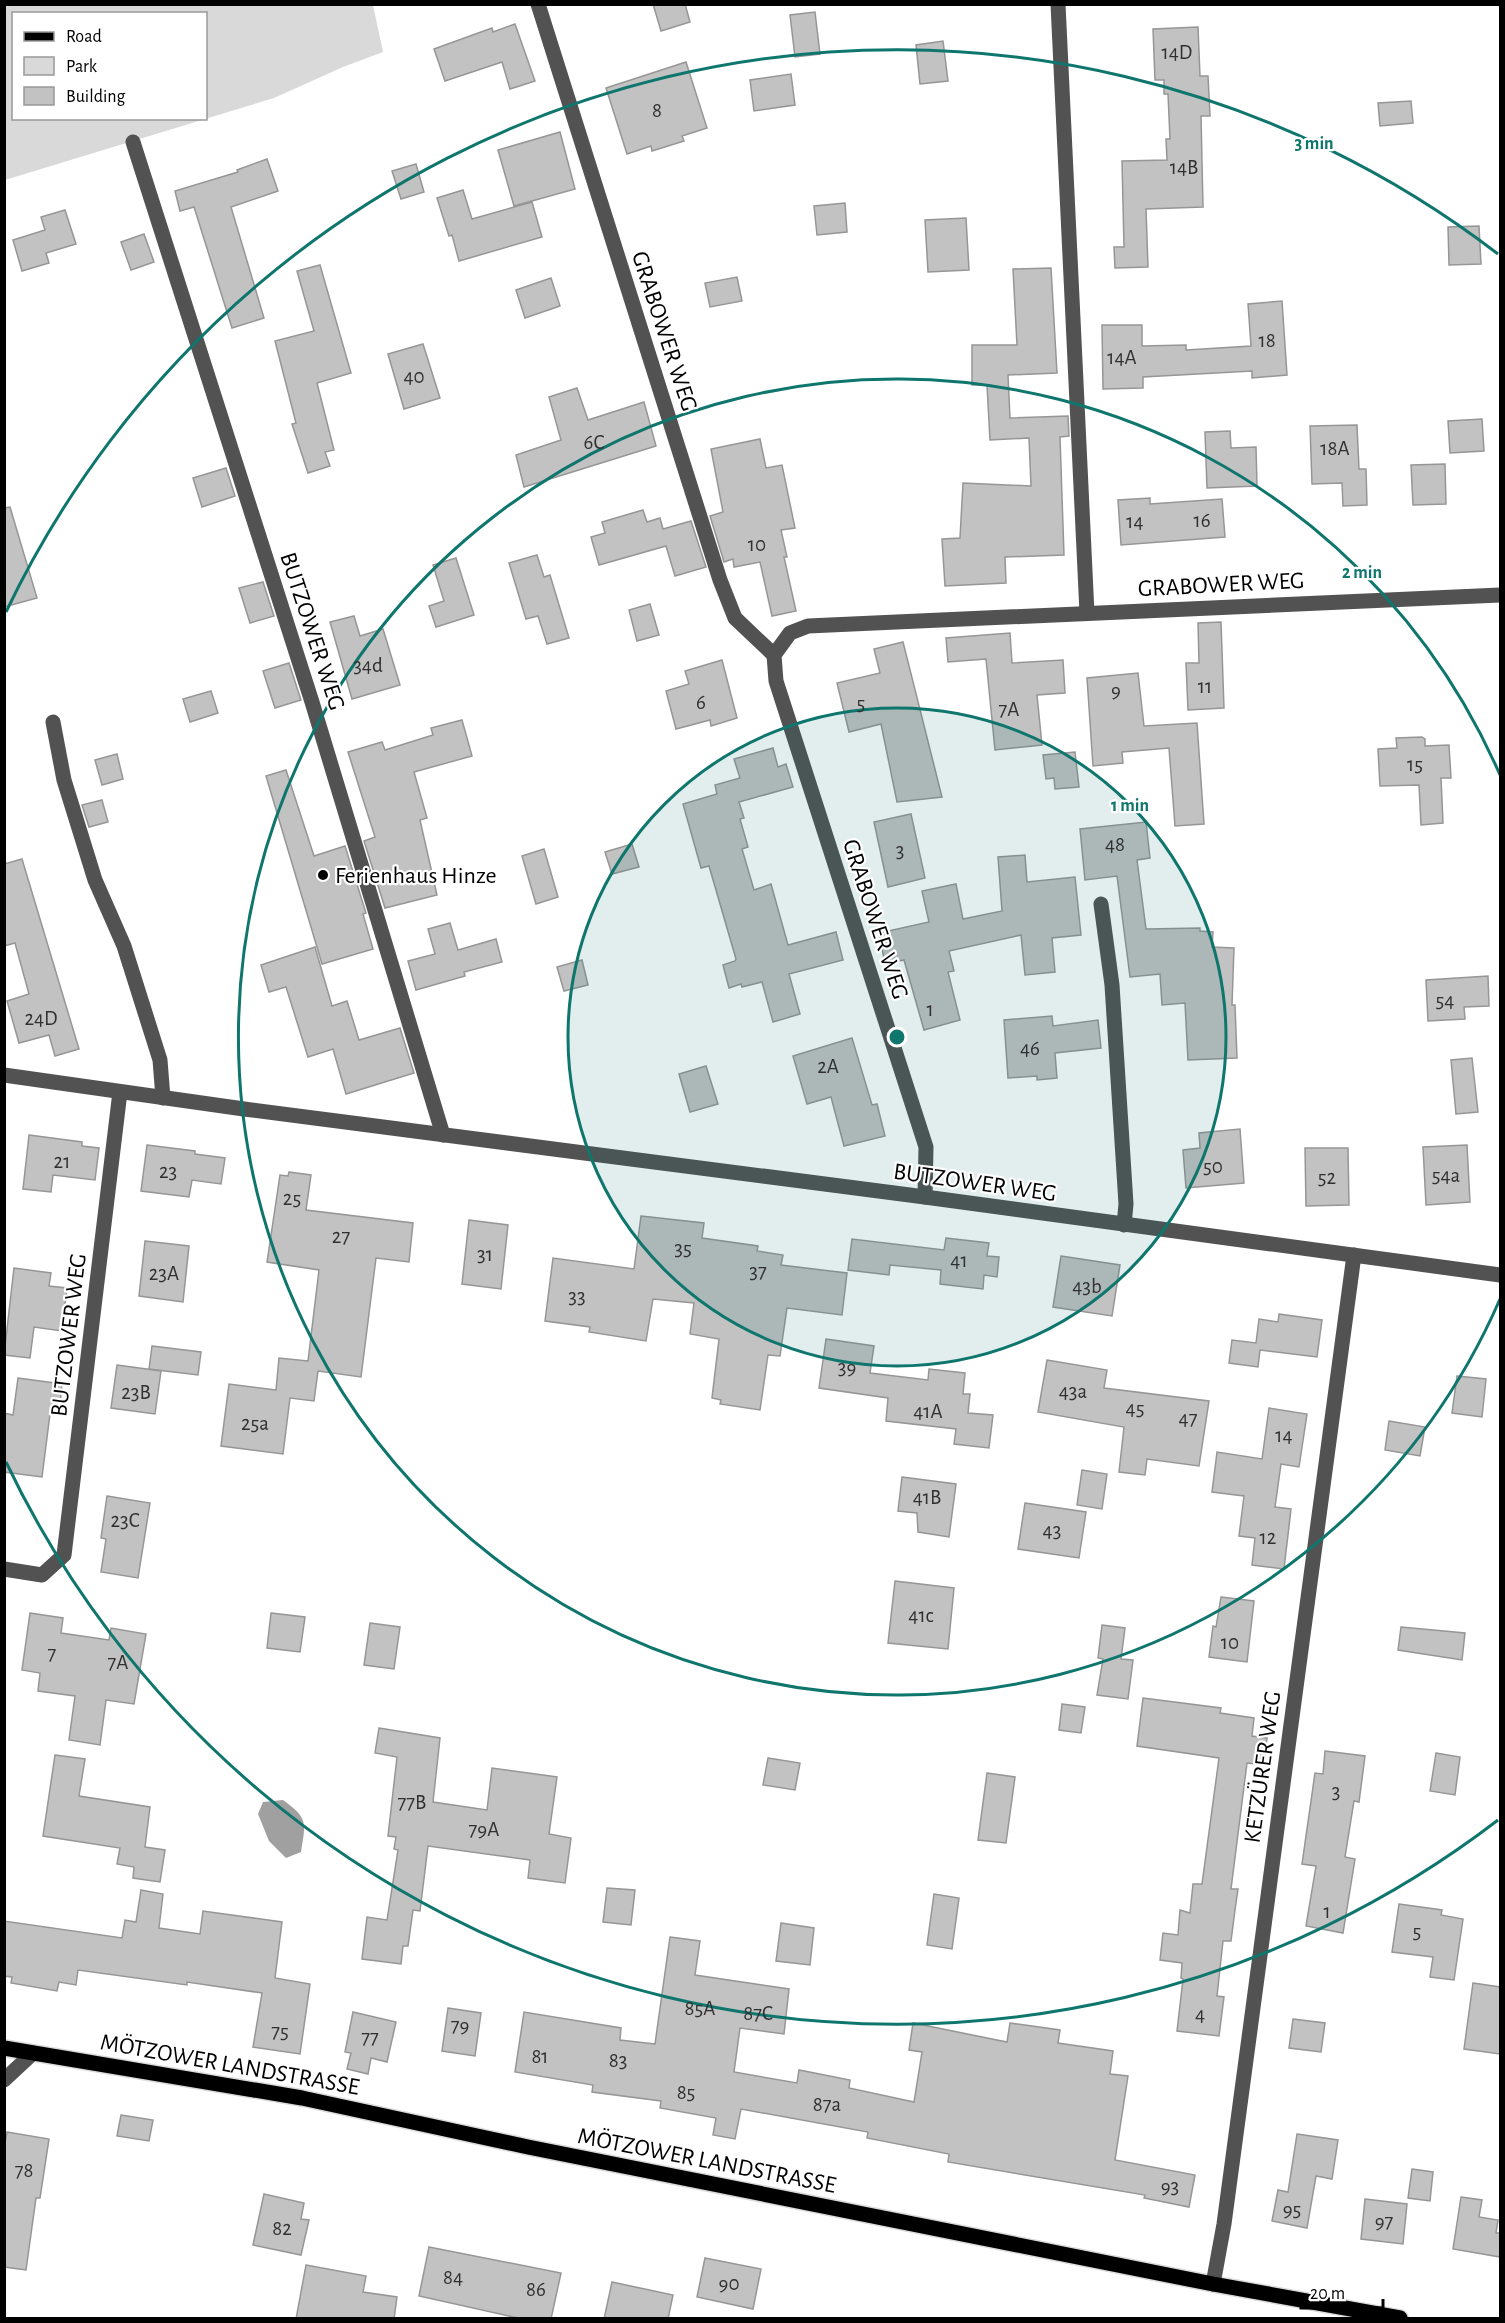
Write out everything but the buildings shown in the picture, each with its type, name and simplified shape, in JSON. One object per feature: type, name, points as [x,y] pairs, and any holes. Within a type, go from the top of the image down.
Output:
[{"type":"main road","name":"MÖTZOWER LANDSTRASSE","points":[[4,2048],[302,2098],[528,2147],[1213,2284],[1400,2319]]},
{"type":"street","name":"GRABOWER WEG","points":[[538,4],[720,580],[735,618],[774,656]]},
{"type":"street","points":[[1058,4],[1087,613]]},
{"type":"street","name":"BUTZOWER WEG","points":[[133,142],[312,702],[443,1135]]},
{"type":"street","name":"GRABOWER WEG","points":[[925,1197],[926,1147],[776,681],[774,656],[790,633],[808,626],[1500,595]]},
{"type":"street","points":[[53,722],[64,780],[95,880],[124,946],[160,1060],[163,1098]]},
{"type":"street","points":[[1101,904],[1112,986],[1126,1204],[1124,1225]]},
{"type":"street","name":"BUTZOWER WEG","points":[[4,1076],[1500,1275]]},
{"type":"street","name":"BUTZOWER WEG","points":[[4,1569],[42,1575],[64,1555],[120,1092]]},
{"type":"street","name":"KETZÜRER WEG","points":[[1213,2284],[1226,2212],[1354,1255]]},
{"type":"street","points":[[4,2080],[33,2053]]},
{"type":"green space","points":[[5,5],[373,5],[383,52],[274,98],[207,118],[207,12],[12,12],[12,120],[202,120],[5,180]]},
{"type":"shaded area","points":[[283,1800],[301,1816],[304,1827],[301,1852],[286,1858],[269,1841],[258,1814],[263,1802]]},
{"type":"place","name":"Ferienhaus Hinze","points":[[323,875]]}]
